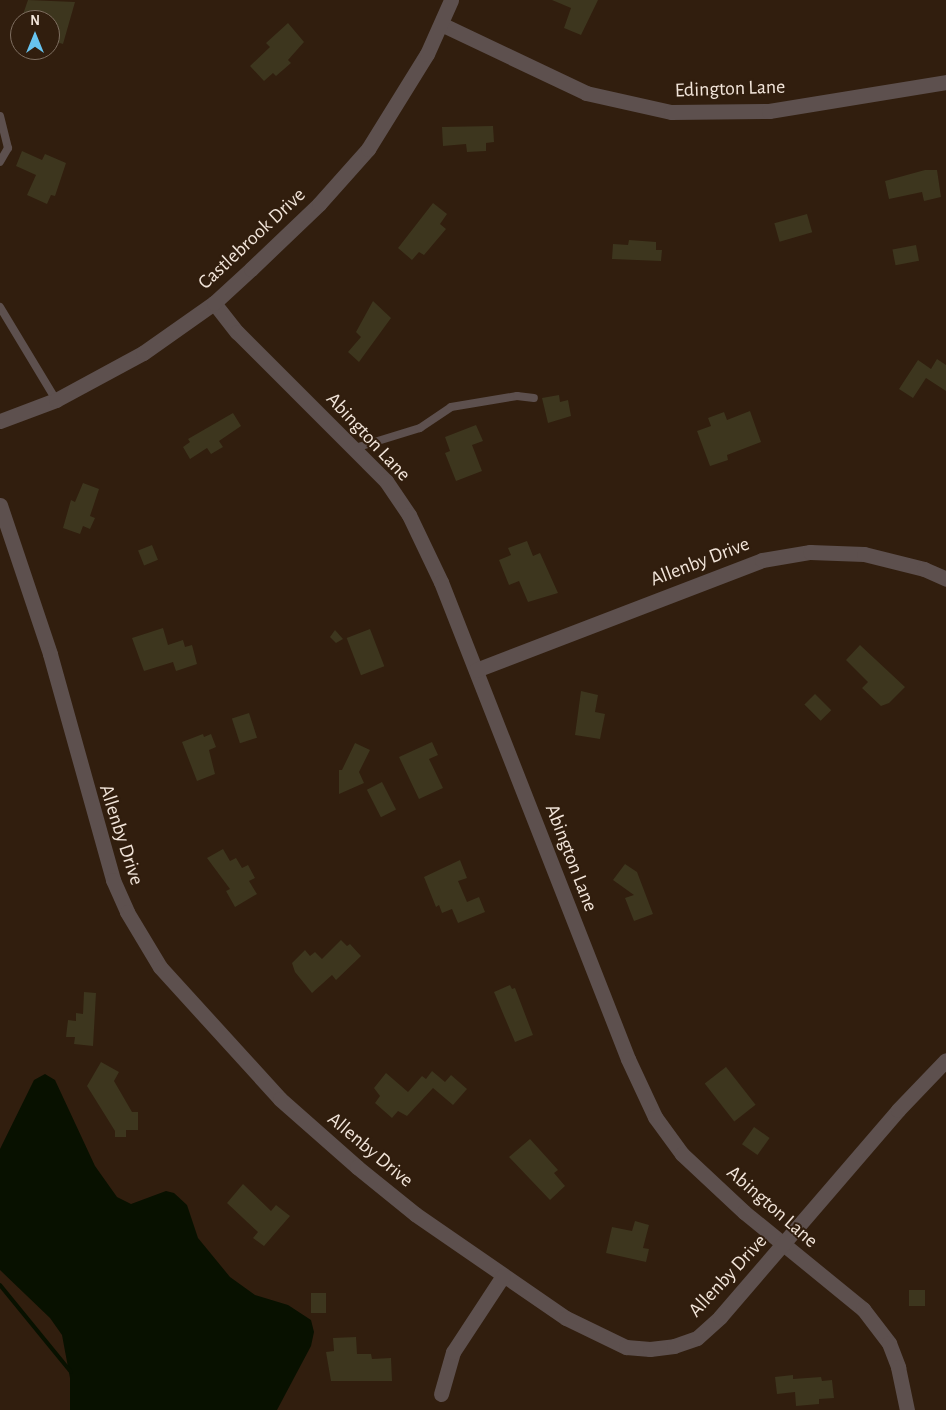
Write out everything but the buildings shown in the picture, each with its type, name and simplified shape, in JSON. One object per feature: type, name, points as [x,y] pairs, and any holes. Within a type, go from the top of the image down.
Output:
[{"type":"street","name":"Castlebrook Drive","points":[[0,422],[56,400],[143,353],[214,303],[319,204],[368,149],[427,54],[450,0]]},
{"type":"street","name":"Edington Lane","points":[[441,24],[586,93],[671,112],[769,111],[946,82]]},
{"type":"street","name":"Abington Lane","points":[[214,303],[237,332],[386,481],[409,515],[441,582],[628,1059],[655,1118],[682,1154],[744,1212],[863,1309],[889,1342],[898,1367],[907,1410]]},
{"type":"street","name":"Allenby Drive","points":[[0,505],[50,654],[82,778],[113,880],[127,912],[160,967],[213,1028],[284,1102],[415,1214],[566,1318],[626,1347],[650,1349],[674,1346],[697,1338],[720,1317],[898,1110],[946,1060]]},
{"type":"street","name":"Allenby Drive","points":[[476,670],[762,560],[810,552],[864,554],[924,568],[946,579]]},
{"type":"street","points":[[441,1394],[453,1352],[503,1276]]},
{"type":"lane","points":[[0,116],[8,148],[0,162]]},
{"type":"lane","points":[[0,307],[56,400]]},
{"type":"lane","points":[[355,448],[420,428],[451,407],[517,396],[534,398]]},
{"type":"shaded area","points":[[45,1074],[55,1080],[95,1166],[117,1197],[131,1204],[166,1191],[174,1193],[187,1205],[198,1238],[230,1277],[255,1295],[288,1305],[311,1320],[314,1332],[311,1346],[277,1410],[70,1410],[70,1378],[62,1335],[50,1318],[0,1270],[0,1149],[34,1080]]},
{"type":"waterway","points":[[0,1285],[71,1372]]}]
